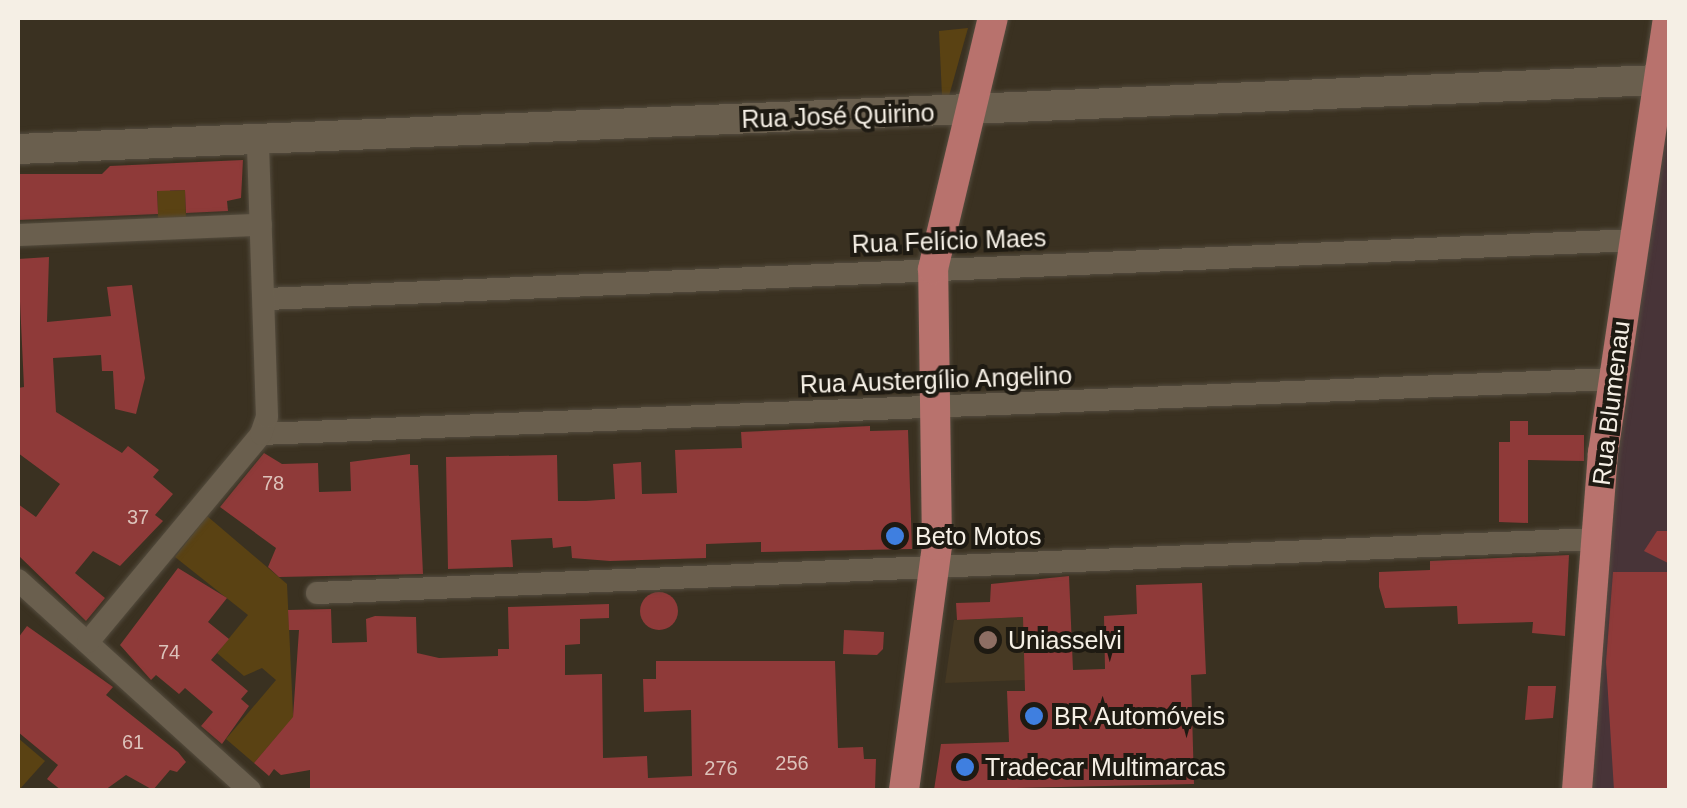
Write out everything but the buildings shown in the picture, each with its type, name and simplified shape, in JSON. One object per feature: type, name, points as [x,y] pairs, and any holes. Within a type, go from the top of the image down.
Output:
[{"type":"main road","points":[[904,790],[936,566],[933,270],[993,18]]},
{"type":"main road","name":"Rua Blumenau","points":[[1577,790],[1613,379],[1668,18]]},
{"type":"main road","name":"Rua José Quirino","points":[[18,150],[1658,80]]},
{"type":"street","points":[[88,642],[260,434],[267,417],[267,299],[258,141]]},
{"type":"street","points":[[18,235],[261,225]]},
{"type":"street","name":"Rua Felício Maes","points":[[267,299],[1634,240]]},
{"type":"street","name":"Rua Austergílio Angelino","points":[[260,434],[1613,379]]},
{"type":"street","points":[[317,593],[1596,539]]},
{"type":"street","points":[[18,580],[250,790]]},
{"type":"shaded area","points":[[968,28],[949,96],[942,96],[939,31]]},
{"type":"shaded area","points":[[1669,65],[1669,790],[1585,790],[1606,487]]},
{"type":"shaded area","points":[[170,182],[170,191],[185,190],[186,218],[158,220],[157,183]]},
{"type":"shaded area","points":[[207,516],[287,584],[294,735],[284,728],[254,763],[226,739],[276,680],[262,668],[244,676],[217,653],[248,615],[175,557]]},
{"type":"shaded area","name":"Uniasselvi","points":[[1024,617],[1025,680],[945,683],[954,620]]},
{"type":"shaded area","points":[[18,738],[45,761],[19,790],[18,790]]},
{"type":"place","name":"Beto Motos","points":[[895,536]]},
{"type":"place","name":"Uniasselvi","points":[[988,640]]},
{"type":"place","name":"BR Automóveis","points":[[1034,716]]},
{"type":"place","name":"Tradecar Multimarcas","points":[[965,767]]}]
